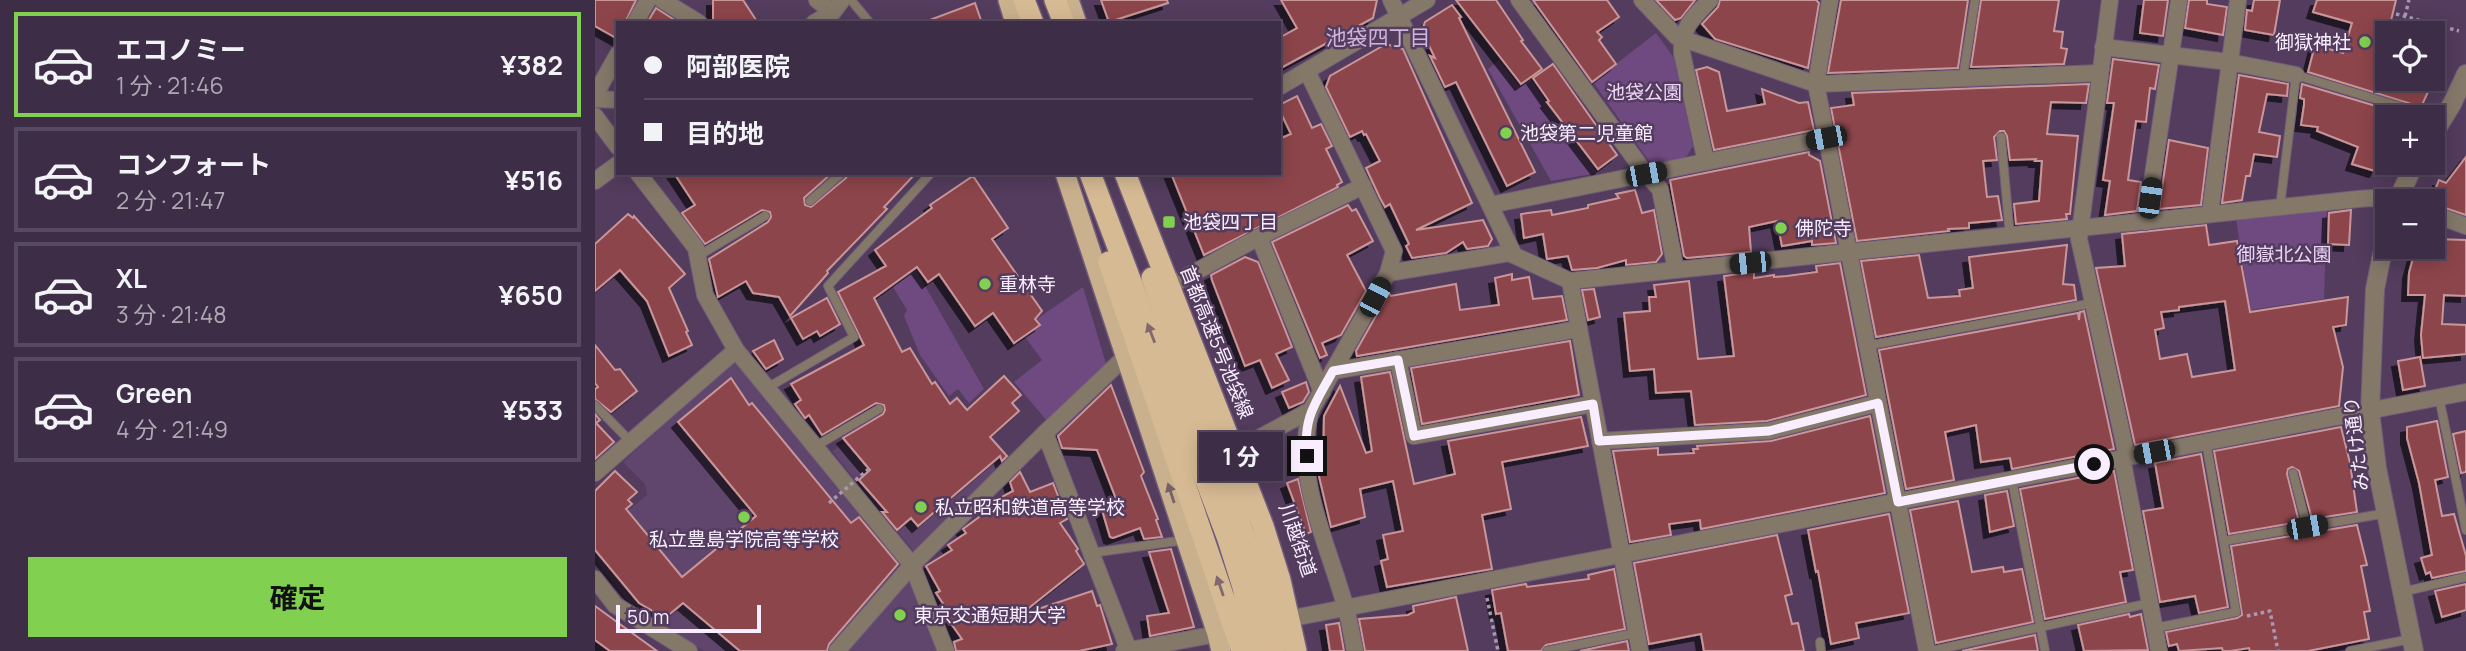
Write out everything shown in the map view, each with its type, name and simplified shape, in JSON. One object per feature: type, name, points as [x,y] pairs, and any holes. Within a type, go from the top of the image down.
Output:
[{"type":"highway","points":[[1008,0],[1014,21]]},
{"type":"highway","points":[[1023,0],[1030,21]]},
{"type":"highway","points":[[1054,0],[1062,21]]},
{"type":"highway","points":[[1069,0],[1076,21]]},
{"type":"highway","points":[[1066,175],[1219,642]]},
{"type":"highway","points":[[1081,175],[1242,651]]},
{"type":"highway","points":[[1091,175],[1228,539],[1243,587],[1256,651]]},
{"type":"highway","points":[[1116,175],[1244,531],[1271,623],[1275,651]]},
{"type":"highway","name":"首都高速5号池袋線","points":[[1126,175],[1263,526],[1280,580],[1296,651]]},
{"type":"highway","name":"川越街道","points":[[1134,175],[1242,447],[1289,579],[1303,651]]},
{"type":"street","points":[[636,21],[648,0]]},
{"type":"street","points":[[662,0],[696,21]]},
{"type":"street","points":[[817,0],[837,6]]},
{"type":"street","points":[[1391,0],[1514,255]]},
{"type":"street","points":[[1281,86],[1427,0]]},
{"type":"street","points":[[1519,0],[1646,174],[1660,189],[1676,270]]},
{"type":"street","points":[[1642,0],[1681,38],[1816,84],[2099,73]]},
{"type":"street","points":[[1706,162],[1681,38],[1691,18],[1710,0]]},
{"type":"street","points":[[1830,0],[1816,84],[1866,346],[1929,651]]},
{"type":"street","points":[[2110,0],[2079,239],[2125,458],[2159,651]]},
{"type":"street","points":[[2146,222],[2179,0]]},
{"type":"street","points":[[2210,214],[2238,0]]},
{"type":"street","points":[[817,21],[837,6]]},
{"type":"street","points":[[2103,47],[2229,62],[2296,75]]},
{"type":"street","points":[[616,58],[595,97],[616,100]]},
{"type":"street","points":[[1307,71],[1394,251],[1388,273],[1311,410],[1304,434],[1312,499],[1346,609],[1355,651]]},
{"type":"street","points":[[2445,106],[2466,74]]},
{"type":"street","points":[[595,116],[616,143]]},
{"type":"street","points":[[1490,205],[1826,138]]},
{"type":"street","points":[[595,181],[616,165]]},
{"type":"street","points":[[640,175],[697,248],[705,295],[736,350],[912,565],[946,651]]},
{"type":"street","points":[[1177,282],[1259,237],[1363,186]]},
{"type":"street","points":[[1388,273],[1509,253],[1570,281],[2280,206],[2375,198]]},
{"type":"street","points":[[2445,218],[2466,226]]},
{"type":"street","points":[[1259,237],[1322,392]]},
{"type":"street","name":"みたけ通り","points":[[2381,259],[2375,289],[2370,411],[2377,468],[2413,645]]},
{"type":"street","points":[[1570,281],[1640,651]]},
{"type":"street","points":[[1333,371],[1579,329]]},
{"type":"street","points":[[595,473],[736,350]]},
{"type":"street","points":[[837,651],[912,565],[1125,357]]},
{"type":"street","points":[[1398,360],[1414,436],[1593,404]]},
{"type":"street","points":[[1298,618],[2466,392]]},
{"type":"street","points":[[1599,441],[1769,431],[1878,403]]},
{"type":"street","points":[[1242,447],[1311,410]]},
{"type":"street","points":[[1045,433],[1127,651],[1219,642]]},
{"type":"street","points":[[595,579],[615,605],[689,651]]},
{"type":"lane","points":[[851,0],[868,21]]},
{"type":"lane","points":[[1963,77],[1975,0]]},
{"type":"lane","points":[[2280,206],[2296,75],[2395,105]]},
{"type":"lane","points":[[2001,137],[2010,236]]},
{"type":"lane","points":[[810,201],[840,175]]},
{"type":"lane","points":[[768,388],[854,337],[828,286],[929,175]]},
{"type":"lane","points":[[698,256],[765,216]]},
{"type":"lane","points":[[1866,346],[2093,303]]},
{"type":"lane","points":[[2439,397],[2466,530]]},
{"type":"lane","points":[[595,405],[631,442]]},
{"type":"lane","points":[[816,446],[879,409]]},
{"type":"lane","points":[[2155,628],[2236,612],[2206,442]]},
{"type":"lane","points":[[2293,474],[2307,527]]},
{"type":"lane","points":[[2012,480],[2045,651]]},
{"type":"lane","points":[[2224,541],[2386,513]]},
{"type":"lane","points":[[1091,553],[1186,540]]},
{"type":"lane","points":[[2402,592],[2466,578]]},
{"type":"lane","points":[[1929,651],[2150,603]]},
{"type":"lane","points":[[1547,651],[1636,633]]},
{"type":"lane","points":[[2350,651],[2413,645]]},
{"type":"path","points":[[2405,16],[2409,0]]},
{"type":"path","points":[[2396,14],[2422,21]]},
{"type":"path","points":[[2445,27],[2459,31]]},
{"type":"path","points":[[829,503],[871,467]]},
{"type":"path","points":[[1484,582],[1498,651]]},
{"type":"path","points":[[2236,612],[2243,617],[2270,611],[2278,651]]},
{"type":"shaded area","name":"私立豊島学院高等学校","points":[[732,362],[739,362],[900,557],[900,563],[828,651],[704,651],[631,606],[595,559],[595,538],[647,495],[645,484],[623,462]]},
{"type":"shaded area","name":"私立昭和鉄道高等学校","points":[[956,396],[1012,460],[916,554],[832,451],[866,428],[888,453]]},
{"type":"shaded area","name":"東京交通短期大学","points":[[905,579],[912,580],[939,651],[846,651]]},
{"type":"green space","name":"池袋公園","points":[[1656,33],[1674,58],[1693,146],[1685,159],[1651,164],[1593,82]]},
{"type":"green space","points":[[1499,60],[1518,84],[1529,77],[1598,173],[1551,181],[1488,69]]},
{"type":"green space","name":"御嶽北公園","points":[[2327,206],[2324,299],[2250,310],[2236,218]]},
{"type":"green space","points":[[916,270],[984,389],[969,403],[958,389],[949,396],[920,355],[904,316],[907,310],[893,287]]},
{"type":"green space","points":[[1083,287],[1107,367],[1048,422],[1014,382],[1042,360],[1025,337],[1041,326],[1037,319]]},
{"type":"building","points":[[595,0],[636,0],[626,21],[616,21],[616,38],[595,26]]},
{"type":"building","points":[[713,0],[743,0],[757,21],[713,21]]},
{"type":"building","points":[[1101,0],[1167,0],[1168,3],[1112,21],[1109,21]]},
{"type":"building","points":[[1281,0],[1377,0],[1373,18],[1281,68],[1281,37],[1297,28]]},
{"type":"building","points":[[1456,0],[1496,0],[1542,69],[1521,84]]},
{"type":"building","points":[[1533,0],[1607,0],[1619,17],[1597,32],[1602,37],[1599,40],[1616,64],[1592,82]]},
{"type":"building","points":[[1656,0],[1695,0],[1681,18],[1675,20]]},
{"type":"building","points":[[1720,0],[1816,0],[1819,3],[1808,68],[1715,39],[1702,24],[1718,7]]},
{"type":"building","points":[[1841,0],[1968,0],[1958,68],[1828,73]]},
{"type":"building","points":[[1981,0],[2059,0],[2054,31],[2063,32],[2061,48],[2067,49],[2064,64],[1971,67]]},
{"type":"building","points":[[2144,0],[2168,0],[2163,36],[2140,33]]},
{"type":"building","points":[[2189,0],[2207,0],[2207,4],[2227,7],[2223,35],[2185,28]]},
{"type":"building","points":[[2254,0],[2280,0],[2274,35],[2245,30],[2247,10],[2252,11]]},
{"type":"building","points":[[2317,0],[2396,0],[2391,21],[2375,21],[2375,91],[2428,91],[2422,105],[2308,72],[2315,45],[2343,53],[2352,23],[2313,12]]},
{"type":"building","points":[[975,3],[981,21],[927,21]]},
{"type":"building","points":[[1452,5],[1461,17],[1459,18],[1535,172],[1507,186],[1456,82],[1445,87],[1422,31],[1425,22]]},
{"type":"building","points":[[656,8],[673,19],[672,21],[648,21]]},
{"type":"building","points":[[1386,44],[1403,49],[1472,203],[1416,230],[1483,220],[1492,239],[1488,246],[1467,249],[1463,242],[1446,253],[1412,258],[1406,246],[1409,244],[1390,204],[1385,207],[1380,198],[1366,168],[1380,161],[1366,134],[1362,131],[1350,137],[1326,87],[1330,76]]},
{"type":"building","points":[[2113,59],[2159,65],[2155,89],[2150,88],[2146,122],[2136,121],[2128,180],[2141,182],[2137,211],[2105,215],[2110,181],[2103,180],[2114,103],[2107,103]]},
{"type":"building","points":[[1553,64],[1617,155],[1598,169],[1547,102],[1549,101],[1533,78]]},
{"type":"building","points":[[1707,67],[1719,72],[1727,111],[1765,104],[1762,89],[1799,103],[1808,102],[1814,130],[1714,150],[1696,70]]},
{"type":"building","points":[[2239,75],[2288,84],[2287,96],[2267,94],[2259,132],[2280,136],[2277,157],[2254,154],[2250,176],[2246,176],[2242,200],[2222,203]]},
{"type":"building","points":[[2089,84],[2086,103],[2051,102],[2047,134],[2078,136],[2070,214],[2066,214],[2067,219],[2016,224],[2014,204],[2039,201],[2042,161],[2010,160],[2007,136],[2004,131],[2000,131],[1994,137],[1997,160],[1983,161],[1987,197],[1998,196],[2002,220],[1969,223],[1969,228],[1948,229],[1949,231],[1857,241],[1831,108],[1854,105],[1852,93]]},
{"type":"building","points":[[2302,84],[2375,106],[2375,171],[2352,164],[2358,147],[2317,131],[2318,127],[2301,125],[2304,99],[2300,98]]},
{"type":"building","points":[[1297,96],[1312,128],[1321,124],[1332,146],[1326,149],[1342,182],[1338,187],[1204,255],[1172,175],[1281,175],[1281,138],[1291,134],[1281,113],[1281,104]]},
{"type":"building","points":[[2169,140],[2208,148],[2201,205],[2159,209]]},
{"type":"building","points":[[1809,152],[1809,155],[1820,161],[1836,243],[1812,245],[1812,241],[1782,246],[1777,221],[1749,227],[1751,252],[1687,258],[1684,256],[1670,180]]},
{"type":"building","points":[[2466,157],[2466,215],[2445,208],[2445,189],[2435,189],[2439,180],[2446,183]]},
{"type":"building","points":[[675,175],[830,175],[804,198],[805,205],[811,207],[847,175],[914,175],[884,207],[887,209],[827,271],[790,316],[779,297],[753,293],[746,281],[718,297],[709,259],[768,222],[770,212],[762,210],[705,244],[682,213],[695,205]]},
{"type":"building","points":[[973,176],[1008,228],[992,239],[1042,311],[1035,319],[1040,325],[1014,343],[993,313],[975,326],[939,274],[928,282],[917,267],[874,298],[902,352],[910,348],[932,384],[935,382],[950,404],[957,398],[967,410],[1004,376],[1021,395],[1012,403],[1019,411],[990,437],[1007,456],[1002,461],[1000,456],[918,526],[911,518],[897,530],[882,512],[887,512],[859,480],[870,470],[843,438],[883,414],[884,405],[876,403],[822,435],[809,415],[805,418],[795,404],[801,400],[791,384],[864,345],[838,292],[886,266],[875,250],[932,208],[930,205]]},
{"type":"building","points":[[1635,190],[1642,213],[1654,210],[1662,254],[1656,262],[1626,265],[1626,260],[1597,268],[1572,270],[1568,256],[1547,259],[1543,234],[1524,238],[1521,214],[1551,210],[1552,215],[1588,208],[1588,205],[1619,198],[1616,194]]},
{"type":"building","points":[[1348,205],[1352,211],[1356,209],[1373,241],[1347,255],[1366,291],[1341,335],[1322,343],[1327,355],[1320,358],[1272,242]]},
{"type":"building","points":[[2351,210],[2349,245],[2328,244],[2329,213]]},
{"type":"building","points":[[628,214],[633,218],[634,216],[685,274],[669,288],[692,345],[669,356],[647,301],[620,270],[595,291],[595,244]]},
{"type":"building","points":[[2206,225],[2209,245],[2237,241],[2250,312],[2348,297],[2346,325],[2333,327],[2343,367],[2339,406],[2135,445],[2096,268],[2125,266],[2122,234]],"holes":[[[2225,301],[2235,370],[2192,377],[2187,354],[2160,359],[2155,330],[2164,328],[2161,312]]]},
{"type":"building","points":[[2445,239],[2466,240],[2466,296],[2444,295],[2442,324],[2466,325],[2466,354],[2423,358],[2421,335],[2425,295],[2408,295],[2413,259],[2445,259]]},
{"type":"building","points":[[2067,245],[2063,284],[2074,285],[2076,300],[1876,337],[1861,261],[1919,255],[1928,298],[1960,296],[1959,290],[1973,288],[1969,257]]},
{"type":"building","points":[[1245,257],[1258,262],[1292,347],[1276,354],[1289,380],[1272,388],[1260,360],[1245,366],[1212,280],[1211,275]]},
{"type":"building","points":[[1840,263],[1866,395],[1767,421],[1695,425],[1691,391],[1656,393],[1654,369],[1630,371],[1624,313],[1650,311],[1649,297],[1656,297],[1654,285],[1689,281],[1698,359],[1734,356],[1724,276],[1754,272],[1754,278],[1787,276],[1817,272],[1816,266]]},
{"type":"building","points":[[1512,274],[1512,280],[1529,277],[1533,299],[1562,296],[1567,320],[1357,356],[1356,351],[1389,293],[1391,296],[1456,284],[1460,310],[1499,305],[1495,278]]},
{"type":"building","points":[[1594,289],[1600,317],[1588,320],[1582,290]]},
{"type":"building","points":[[827,298],[840,324],[820,336],[817,331],[803,339],[791,318]]},
{"type":"building","points":[[2084,311],[2114,449],[2012,469],[2010,458],[1981,462],[1976,425],[1945,432],[1954,480],[1906,489],[1879,350],[2078,313],[2079,320],[2080,312]]},
{"type":"building","points":[[774,340],[783,359],[766,369],[753,351]]},
{"type":"building","points":[[1570,341],[1579,395],[1422,424],[1411,368]]},
{"type":"building","points":[[595,345],[615,370],[620,369],[637,391],[611,412],[595,399],[595,389],[598,387],[595,383]]},
{"type":"building","points":[[2420,357],[2425,386],[2403,390],[2398,361]]},
{"type":"building","points":[[1390,372],[1414,484],[1455,474],[1448,441],[1581,417],[1588,446],[1502,462],[1511,509],[1482,515],[1492,569],[1387,587],[1381,561],[1388,559],[1383,535],[1403,531],[1393,481],[1360,489],[1365,517],[1331,527],[1318,472],[1323,469],[1324,416],[1340,386],[1366,453],[1372,451],[1361,377]]},
{"type":"building","name":"私立豊島学院高等学校","points":[[731,378],[749,405],[752,403],[851,523],[859,517],[898,564],[829,644],[827,651],[740,651],[683,603],[665,618],[639,603],[595,550],[595,491],[615,471],[637,492],[628,500],[632,504],[626,509],[682,577],[756,516],[678,422]]},
{"type":"building","points":[[1306,382],[1309,392],[1303,402],[1289,408],[1282,392]]},
{"type":"building","points":[[1111,385],[1144,472],[1141,476],[1162,537],[1144,539],[1140,528],[1110,537],[1102,510],[1118,504],[1097,450],[1062,448],[1058,436]]},
{"type":"building","points":[[595,414],[600,420],[596,423],[614,442],[595,459]]},
{"type":"building","points":[[1870,416],[1885,493],[1701,529],[1700,520],[1669,524],[1671,535],[1630,542],[1613,451],[1658,448],[1658,455],[1694,453],[1693,449],[1698,449],[1697,446],[1771,441]]},
{"type":"building","points":[[2437,421],[2448,477],[2435,480],[2442,516],[2454,514],[2466,556],[2466,571],[2432,578],[2430,572],[2426,574],[2421,558],[2432,555],[2419,483],[2407,438],[2407,427]]},
{"type":"building","points":[[2341,427],[2350,463],[2357,512],[2312,519],[2299,471],[2292,467],[2287,474],[2299,522],[2229,534],[2214,451]]},
{"type":"building","points":[[2466,431],[2466,472],[2461,473],[2453,434]]},
{"type":"building","points":[[2201,454],[2228,607],[2199,613],[2195,596],[2160,602],[2143,511],[2163,508],[2155,463]]},
{"type":"building","points":[[2114,471],[2133,570],[2120,572],[2126,602],[2045,619],[2020,489]]},
{"type":"building","points":[[1020,472],[1030,492],[1053,483],[1067,519],[1060,523],[1078,549],[1076,551],[1084,564],[1020,615],[1092,591],[1097,606],[1100,605],[1112,644],[1079,651],[956,651],[954,642],[962,639],[942,611],[946,608],[936,593],[940,591],[926,566],[952,550],[948,545],[966,533],[963,529],[998,503],[996,500],[1013,491],[1010,482]]},
{"type":"building","points":[[1298,479],[1311,532],[1306,534],[1287,483]]},
{"type":"building","points":[[2007,491],[2014,526],[1990,532],[1985,495]]},
{"type":"building","points":[[1958,501],[1972,572],[2003,567],[2004,572],[2022,569],[2033,622],[1936,643],[1910,510]]},
{"type":"building","points":[[1889,514],[1909,613],[1856,623],[1859,638],[1831,644],[1808,530]]},
{"type":"building","points":[[2357,525],[2367,565],[2361,566],[2370,611],[2364,612],[2369,639],[2308,651],[2250,651],[2249,648],[2223,651],[2222,648],[2179,651],[2177,644],[2169,646],[2166,632],[2242,615],[2231,546]]},
{"type":"building","points":[[1777,535],[1792,594],[1785,596],[1792,624],[1798,623],[1804,651],[1704,651],[1701,634],[1649,644],[1634,563]]},
{"type":"building","points":[[1171,549],[1194,627],[1150,636],[1147,616],[1169,613],[1149,552]]},
{"type":"building","points":[[1614,569],[1625,629],[1546,645],[1541,651],[1508,651],[1501,613],[1496,614],[1492,590],[1526,584],[1527,587],[1589,579],[1588,575]]},
{"type":"building","points":[[2466,584],[2466,610],[2442,617],[2435,591]]},
{"type":"building","points":[[1456,597],[1468,651],[1365,651],[1359,619],[1408,615],[1414,612],[1413,606]]},
{"type":"building","points":[[595,606],[657,651],[610,651],[595,640]]},
{"type":"building","points":[[2129,614],[2130,617],[2141,614],[2148,650],[2084,651],[2078,625]]},
{"type":"building","points":[[1339,623],[1344,651],[1330,651],[1326,625]]},
{"type":"building","points":[[2035,635],[2038,651],[1962,651]]},
{"type":"building","points":[[1627,641],[1629,651],[1580,651]]},
{"type":"place","name":"御獄神社","points":[[2365,42]]},
{"type":"place","name":"池袋第二児童館","points":[[1506,133]]},
{"type":"place","name":"池袋四丁目","points":[[1169,222]]},
{"type":"place","name":"佛陀寺","points":[[1781,228]]},
{"type":"place","name":"重林寺","points":[[985,284]]},
{"type":"place","name":"私立昭和鉄道高等学校","points":[[921,507]]},
{"type":"place","name":"私立豊島学院高等学校","points":[[744,517]]},
{"type":"place","name":"東京交通短期大学","points":[[900,615]]},
{"type":"district","name":"池袋四丁目","points":[[1378,38]]},
{"type":"route","points":[[1307,456],[1304,434],[1311,410],[1333,371],[1398,360],[1414,436],[1593,404],[1599,441],[1769,431],[1878,403],[1898,502],[2094,464]]}]
